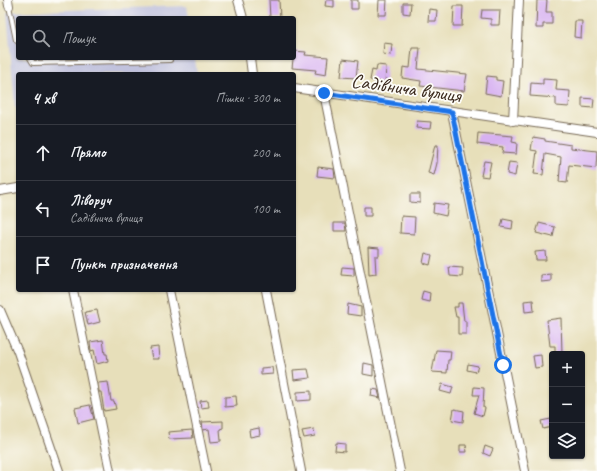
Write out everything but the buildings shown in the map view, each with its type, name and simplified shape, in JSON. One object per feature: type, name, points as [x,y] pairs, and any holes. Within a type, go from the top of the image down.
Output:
[{"type":"street","points":[[238,0],[242,16]]},
{"type":"street","points":[[513,121],[519,0]]},
{"type":"street","points":[[250,60],[252,72]]},
{"type":"street","name":"Садівнича вулиця","points":[[296,88],[597,132]]},
{"type":"street","points":[[324,93],[400,471]]},
{"type":"street","points":[[452,112],[525,471]]},
{"type":"street","points":[[0,191],[16,188]]},
{"type":"street","points":[[73,292],[110,471]]},
{"type":"street","points":[[169,292],[206,471]]},
{"type":"street","points":[[266,292],[301,471]]},
{"type":"street","points":[[0,310],[18,352],[59,471]]},
{"type":"lane","points":[[8,3],[16,40]]},
{"type":"lane","points":[[32,60],[34,63],[170,60]]},
{"type":"shaded area","points":[[187,6],[189,16],[16,16],[16,60],[195,60],[197,72],[16,72],[15,108],[7,12]]},
{"type":"route","points":[[324,93],[452,112],[503,365]]}]
